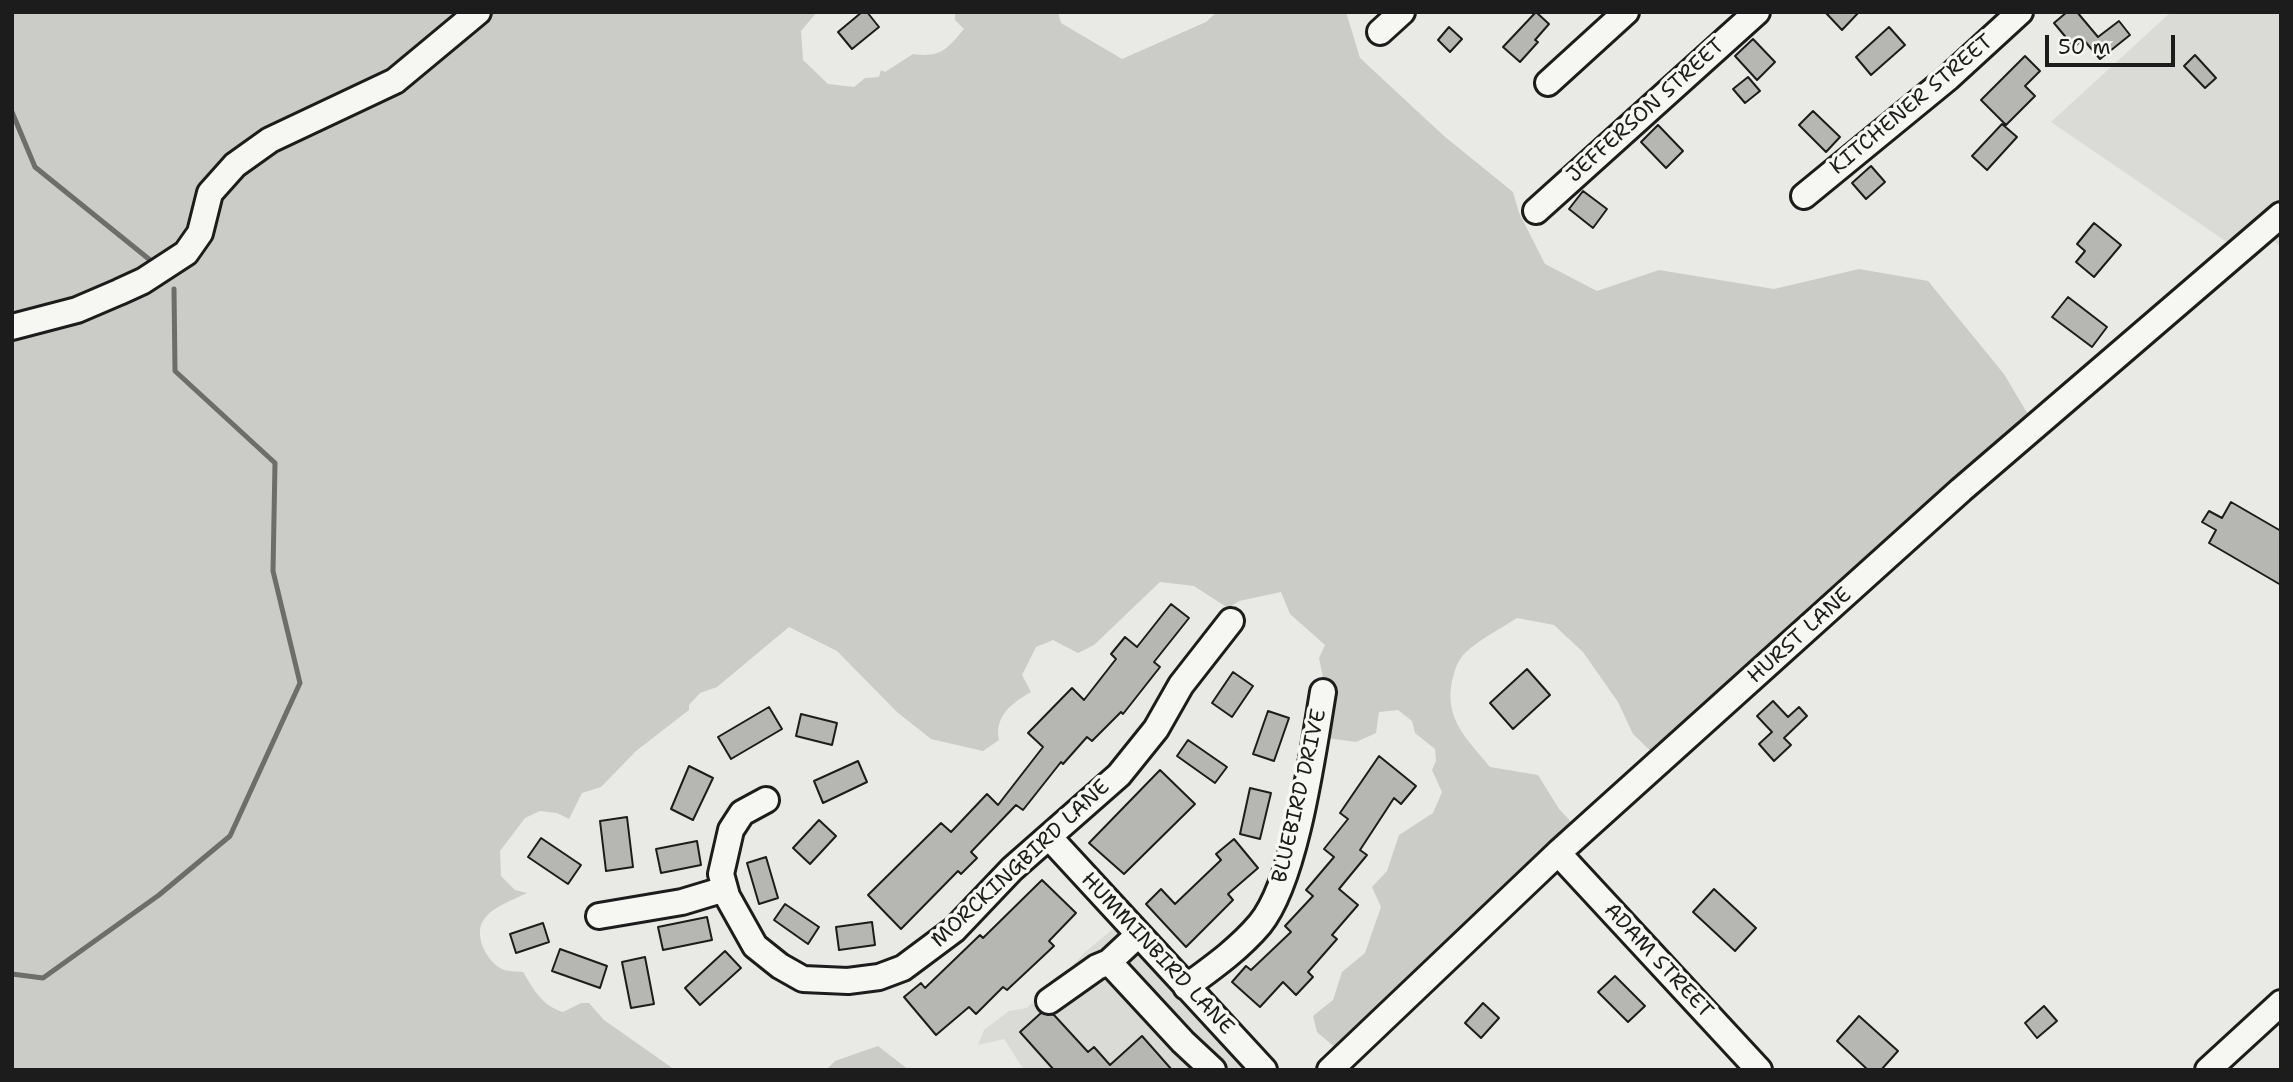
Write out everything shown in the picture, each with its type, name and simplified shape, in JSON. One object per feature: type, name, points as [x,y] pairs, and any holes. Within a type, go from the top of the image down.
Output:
[{"type":"street","points":[[12,327],[77,310],[143,281],[177,258],[200,233],[210,193],[235,165],[270,140],[395,80],[478,12]]},
{"type":"street","points":[[1380,32],[1402,12]]},
{"type":"street","points":[[1548,83],[1626,12]]},
{"type":"street","name":"JEFFERSON STREET","points":[[1536,211],[1757,12]]},
{"type":"street","name":"KITCHENER STREET","points":[[1804,196],[1948,78],[2020,12]]},
{"type":"street","name":"HURST LANE","points":[[1330,1070],[1558,853],[1978,475],[2281,215]]},
{"type":"street","name":"MORCKINGBIRD LANE","points":[[766,800],[743,813],[731,830],[721,874],[740,922],[755,946],[779,966],[803,979],[825,981],[879,977],[903,968],[954,930],[1012,869],[1119,775],[1156,729],[1181,685],[1231,621]]},
{"type":"street","name":"BLUEBIRD DRIVE","points":[[1186,987],[1226,957],[1260,923],[1277,895],[1288,865],[1323,692]]},
{"type":"street","name":"HUMMINBIRD LANE","points":[[1050,838],[1264,1070]]},
{"type":"street","name":"ADAM STREET","points":[[1558,853],[1759,1070]]},
{"type":"street","points":[[599,916],[682,902],[725,889]]},
{"type":"street","points":[[1049,1001],[1097,967],[1110,962],[1138,935]]},
{"type":"street","points":[[1110,962],[1183,1042],[1216,1070],[1240,1044]]},
{"type":"street","points":[[2208,1070],[2281,1003]]},
{"type":"shaded area","points":[[12,12],[817,12],[801,31],[803,60],[828,84],[854,87],[865,78],[879,77],[881,70],[885,72],[913,54],[930,55],[943,51],[964,29],[955,20],[955,12],[1058,12],[1061,23],[1122,59],[1206,22],[1217,12],[1346,12],[1360,58],[1444,136],[1513,192],[1519,213],[1545,264],[1597,291],[1659,270],[1774,289],[1859,269],[1928,281],[2004,374],[2036,428],[1662,762],[1633,734],[1618,702],[1583,652],[1554,625],[1517,618],[1466,652],[1455,669],[1450,694],[1451,707],[1459,728],[1490,767],[1538,775],[1559,809],[1575,826],[1345,1056],[1317,1032],[1313,1016],[1333,1000],[1342,972],[1365,953],[1381,907],[1372,887],[1387,871],[1399,835],[1433,813],[1442,792],[1432,770],[1436,761],[1435,749],[1415,733],[1412,721],[1398,710],[1379,712],[1376,733],[1356,742],[1320,737],[1325,687],[1319,658],[1325,645],[1290,614],[1281,592],[1239,601],[1228,608],[1194,586],[1160,582],[1094,645],[1078,653],[1053,640],[1036,647],[1022,675],[1031,692],[1006,711],[999,724],[999,740],[983,751],[931,739],[897,712],[837,651],[789,627],[717,687],[700,693],[689,705],[689,710],[636,751],[601,787],[582,793],[569,819],[557,813],[540,811],[525,818],[500,851],[501,876],[515,890],[527,893],[499,907],[485,918],[481,924],[480,939],[486,953],[502,969],[523,972],[549,1006],[563,1012],[581,1003],[589,1003],[604,1020],[675,1070],[12,1070]]},
{"type":"shaded area","points":[[2171,12],[2281,12],[2281,246],[2261,234],[2240,251],[2051,122]]},
{"type":"shaded area","points":[[1124,920],[1266,1070],[1024,1070],[1004,1039],[978,1045],[984,1030],[1009,1011],[1027,1008],[1058,975],[1065,974],[1085,952]]},
{"type":"shaded area","points":[[878,1046],[909,1070],[826,1070],[835,1061]]},
{"type":"building","points":[[862,12],[867,12],[879,27],[852,49],[838,32]]},
{"type":"building","points":[[1536,12],[1549,24],[1535,40],[1538,42],[1520,62],[1503,47]]},
{"type":"building","points":[[1825,12],[1859,12],[1842,30]]},
{"type":"building","points":[[2067,12],[2077,12],[2098,37],[2119,21],[2130,35],[2100,59],[2083,39],[2074,47],[2054,23]]},
{"type":"building","points":[[1449,27],[1462,39],[1450,52],[1438,40]]},
{"type":"building","points":[[1889,27],[1905,45],[1871,75],[1856,57]]},
{"type":"building","points":[[1753,39],[1775,62],[1757,80],[1735,56]]},
{"type":"building","points":[[2195,55],[2216,78],[2205,88],[2184,66]]},
{"type":"building","points":[[2025,56],[2040,71],[2025,86],[2035,96],[2006,125],[1981,100]]},
{"type":"building","points":[[1748,77],[1760,91],[1745,103],[1733,89]]},
{"type":"building","points":[[1813,111],[1840,137],[1826,152],[1799,125]]},
{"type":"building","points":[[2002,124],[2017,137],[1987,170],[1972,156]]},
{"type":"building","points":[[1658,125],[1683,151],[1666,168],[1641,142]]},
{"type":"building","points":[[1871,166],[1885,182],[1866,199],[1852,183]]},
{"type":"building","points":[[1583,191],[1607,209],[1593,228],[1569,209]]},
{"type":"building","points":[[2094,223],[2121,245],[2094,277],[2076,262],[2085,251],[2077,244]]},
{"type":"building","points":[[2068,297],[2107,327],[2092,347],[2052,317]]},
{"type":"building","points":[[2231,502],[2281,531],[2281,585],[2209,543],[2216,530],[2202,522],[2209,511],[2222,518]]},
{"type":"building","points":[[1171,604],[1189,618],[1154,662],[1160,667],[1123,714],[1121,712],[1092,741],[1087,737],[1063,764],[1061,762],[1023,810],[1016,805],[971,852],[977,858],[961,874],[958,871],[901,929],[868,895],[941,823],[951,832],[987,794],[998,805],[1043,747],[1028,733],[1072,688],[1084,700],[1116,659],[1111,654],[1125,637],[1137,647]]},
{"type":"building","points":[[1527,669],[1550,695],[1513,729],[1490,703]]},
{"type":"building","points":[[1233,672],[1253,686],[1232,717],[1212,703]]},
{"type":"building","points":[[1773,701],[1788,717],[1799,707],[1807,716],[1784,738],[1791,745],[1774,761],[1759,744],[1772,732],[1757,716]]},
{"type":"building","points":[[769,707],[782,729],[731,759],[718,737]]},
{"type":"building","points":[[1268,711],[1289,718],[1274,761],[1253,754]]},
{"type":"building","points":[[801,714],[837,723],[832,745],[796,736]]},
{"type":"building","points":[[1188,740],[1227,767],[1215,783],[1177,756]]},
{"type":"building","points":[[1379,756],[1416,786],[1401,804],[1394,798],[1360,850],[1367,855],[1339,889],[1358,905],[1332,935],[1337,939],[1308,972],[1313,977],[1296,995],[1283,982],[1260,1007],[1232,982],[1246,966],[1251,970],[1291,932],[1285,926],[1313,896],[1306,890],[1334,857],[1324,849],[1348,819],[1340,813]]},
{"type":"building","points":[[858,761],[867,782],[823,803],[814,781]]},
{"type":"building","points":[[689,766],[713,778],[693,820],[671,809]]},
{"type":"building","points":[[1160,770],[1195,804],[1124,874],[1089,843]]},
{"type":"building","points":[[1250,788],[1271,793],[1260,839],[1240,834]]},
{"type":"building","points":[[627,817],[633,867],[606,871],[600,821]]},
{"type":"building","points":[[819,820],[836,836],[810,864],[793,848]]},
{"type":"building","points":[[541,838],[581,865],[568,884],[528,857]]},
{"type":"building","points":[[1234,839],[1258,868],[1228,894],[1233,900],[1186,947],[1146,904],[1161,889],[1175,904],[1221,860],[1216,854]]},
{"type":"building","points":[[697,841],[701,865],[661,873],[656,849]]},
{"type":"building","points":[[766,857],[778,898],[759,904],[747,863]]},
{"type":"building","points":[[1042,880],[1076,913],[1049,941],[1054,946],[1007,990],[1003,987],[976,1014],[969,1007],[936,1035],[904,997],[921,983],[925,988],[980,935],[983,938]]},
{"type":"building","points":[[1714,889],[1756,928],[1735,951],[1693,912]]},
{"type":"building","points":[[785,904],[819,927],[808,944],[774,920]]},
{"type":"building","points":[[707,917],[712,940],[663,950],[658,927]]},
{"type":"building","points":[[872,922],[875,945],[839,950],[836,927]]},
{"type":"building","points":[[543,923],[549,942],[516,953],[510,934]]},
{"type":"building","points":[[560,949],[607,966],[600,988],[552,971]]},
{"type":"building","points":[[725,951],[741,968],[700,1005],[685,988]]},
{"type":"building","points":[[645,957],[654,1004],[631,1008],[622,962]]},
{"type":"building","points":[[1615,976],[1645,1006],[1628,1022],[1598,992]]},
{"type":"building","points":[[1483,1003],[1499,1018],[1481,1038],[1465,1023]]},
{"type":"building","points":[[2044,1006],[2057,1021],[2037,1038],[2025,1023]]},
{"type":"building","points":[[1041,1013],[1054,1015],[1088,1052],[1094,1047],[1110,1065],[1142,1036],[1172,1070],[1054,1070],[1020,1032]]},
{"type":"building","points":[[1859,1016],[1898,1051],[1881,1070],[1868,1070],[1837,1041]]},
{"type":"waterway","points":[[12,112],[35,167],[155,264]]},
{"type":"waterway","points":[[12,974],[43,978],[159,895],[230,836],[300,683],[273,571],[275,463],[175,371],[174,289]]}]
